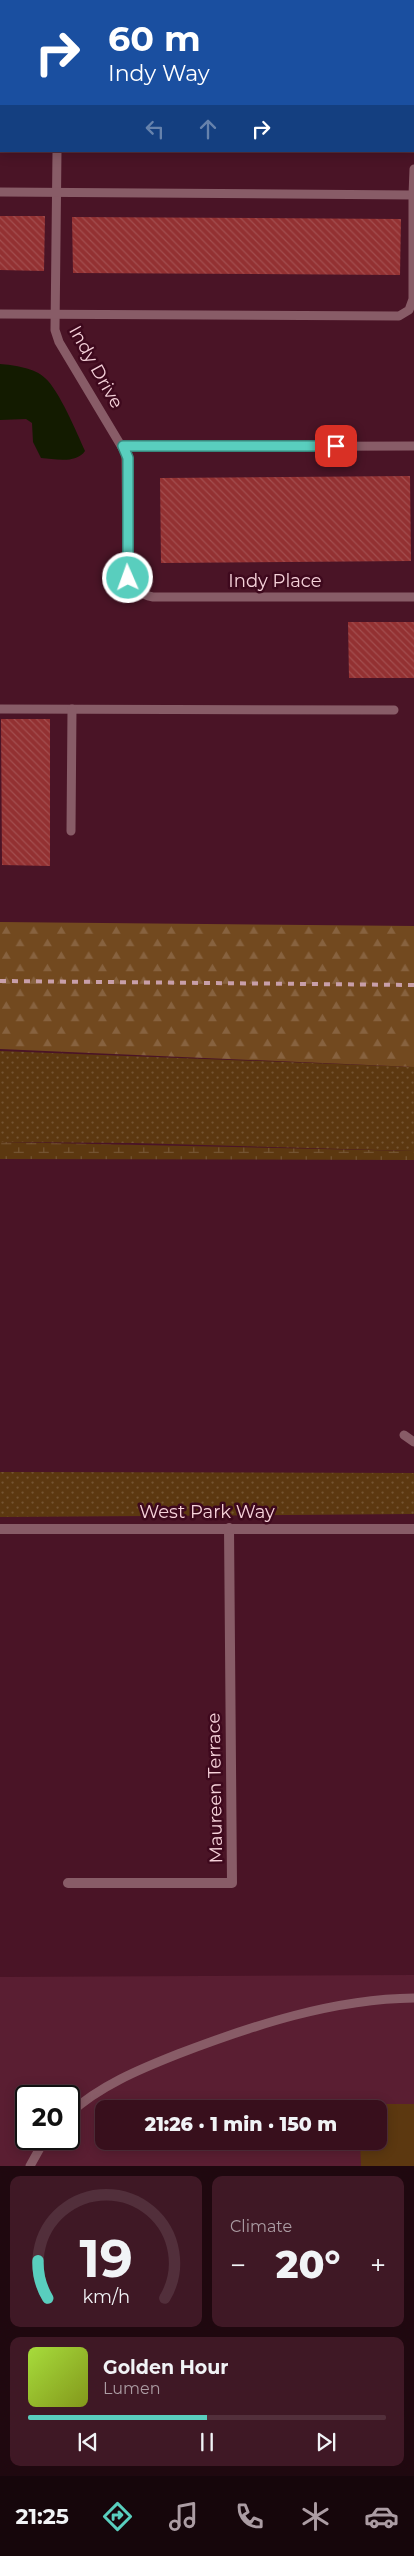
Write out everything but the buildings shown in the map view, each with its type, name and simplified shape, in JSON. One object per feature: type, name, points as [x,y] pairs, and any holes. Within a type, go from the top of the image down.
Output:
[{"type":"street","name":"Maureen Terrace","points":[[68,1883],[232,1883],[229,1528]]},
{"type":"street","name":"West Park Way","points":[[0,1529],[414,1529]]},
{"type":"lane","name":"Indy Drive","points":[[57,152],[55,330],[59,342],[123,446],[128,458],[127,573],[131,584],[136,590]]},
{"type":"lane","points":[[0,314],[399,316],[409,310],[414,299],[414,169]]},
{"type":"lane","points":[[0,192],[413,195]]},
{"type":"lane","points":[[123,446],[414,446]]},
{"type":"lane","name":"Indy Place","points":[[136,590],[153,597],[414,597]]},
{"type":"lane","points":[[0,709],[394,710]]},
{"type":"lane","points":[[71,831],[72,709]]},
{"type":"lane","points":[[404,1435],[414,1442]]},
{"type":"lane","points":[[80,2104],[140,2070],[218,2039],[305,2012],[384,1998],[414,1998]]},
{"type":"lane","points":[[30,2166],[39,2150]]},
{"type":"shaded area","points":[[0,364],[30,369],[45,378],[56,392],[67,412],[85,451],[81,455],[65,460],[41,458],[33,442],[32,423],[26,419],[0,420]]},
{"type":"shaded area","points":[[414,1975],[414,2166],[0,2166],[0,1977]]},
{"type":"green space","points":[[0,922],[414,926],[414,1067],[0,1049]]},
{"type":"green space","points":[[0,1051],[414,1067],[414,1151],[134,1143],[0,1142]]},
{"type":"green space","points":[[0,1142],[414,1151],[414,1160],[0,1159]]},
{"type":"green space","points":[[0,1472],[414,1473],[414,1514],[0,1517]]},
{"type":"green space","points":[[387,2104],[414,2104],[414,2166],[361,2166],[360,2150],[387,2150]]},
{"type":"railway","points":[[0,981],[414,985]]},
{"type":"route","points":[[128,578],[128,458],[123,446],[336,446]]}]
